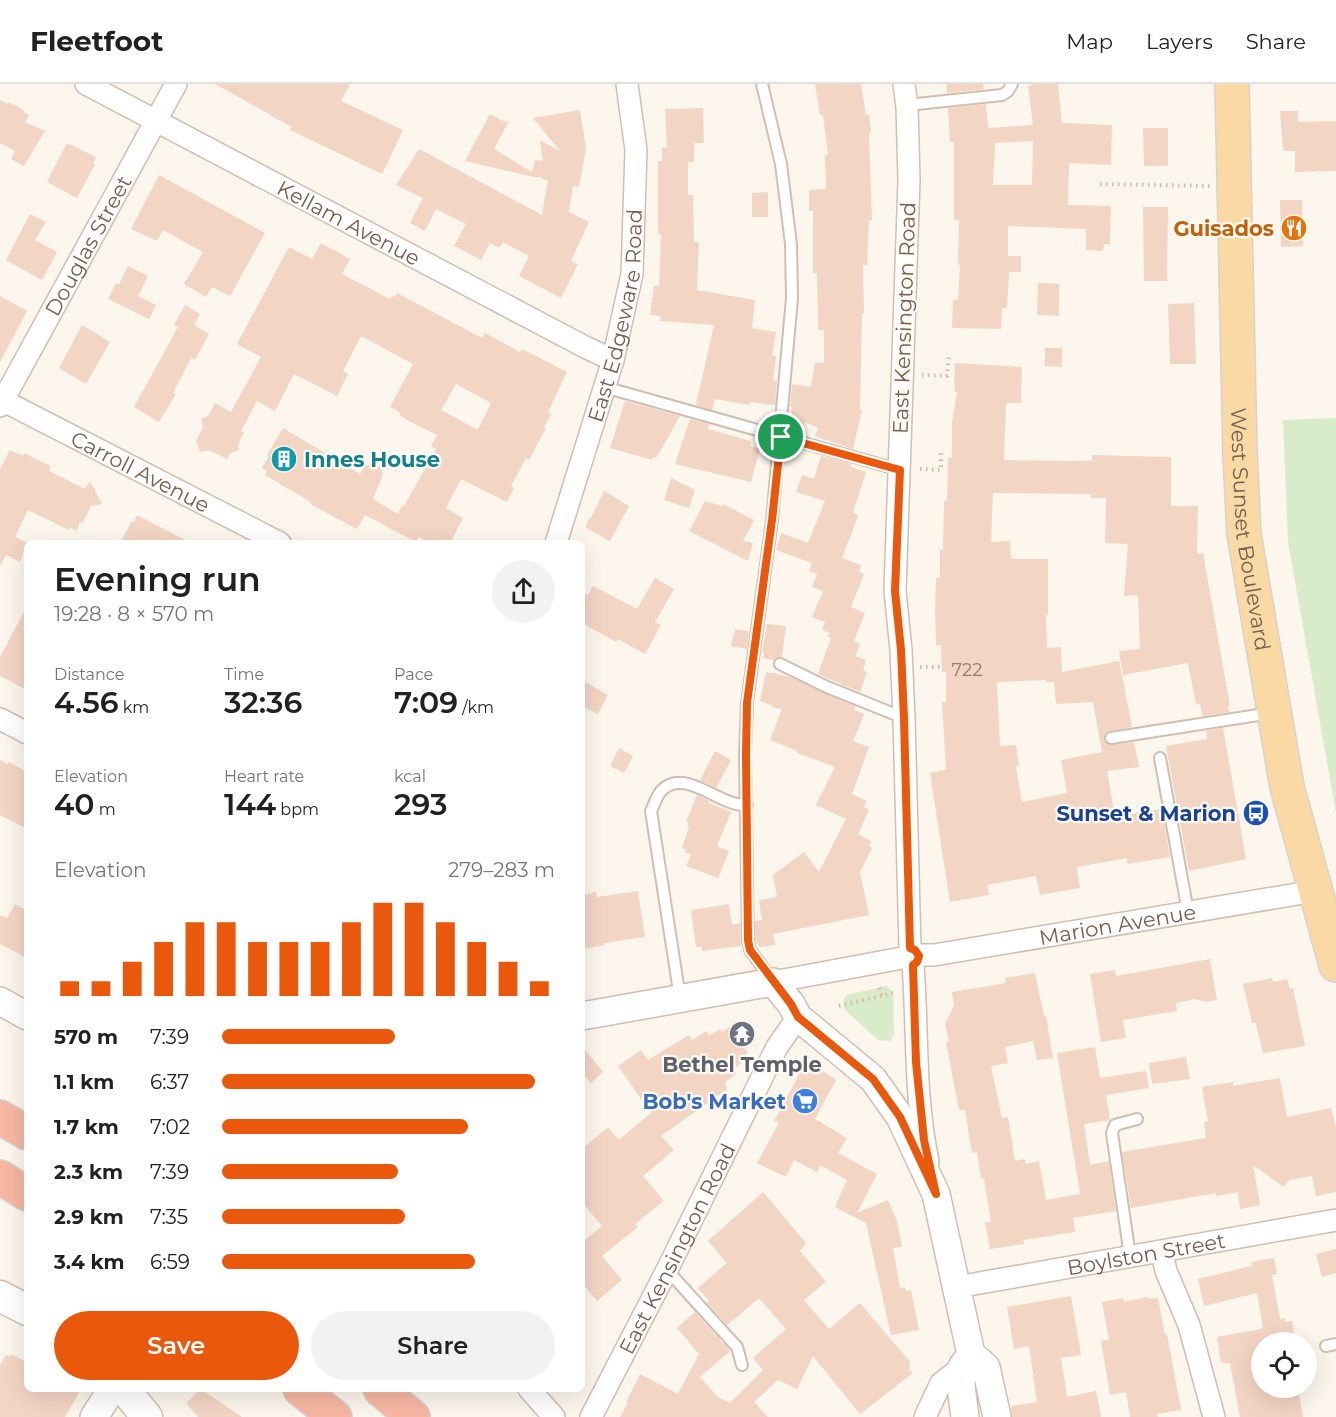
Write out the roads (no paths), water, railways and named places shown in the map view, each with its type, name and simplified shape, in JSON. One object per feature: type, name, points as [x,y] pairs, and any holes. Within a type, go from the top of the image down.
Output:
[{"type":"highway","points":[[0,1117],[24,1131]]},
{"type":"highway","points":[[0,1177],[24,1192]]},
{"type":"highway","points":[[304,1392],[334,1417]]},
{"type":"highway","points":[[384,1392],[413,1417]]},
{"type":"main road","name":"West Sunset Boulevard","points":[[1232,84],[1243,515],[1250,571],[1287,787],[1336,965]]},
{"type":"main road","points":[[0,1296],[24,1308]]},
{"type":"main road","points":[[126,1392],[147,1417]]},
{"type":"street","name":"Kellam Avenue","points":[[86,84],[613,360]]},
{"type":"street","name":"Douglas Street","points":[[1,401],[176,84]]},
{"type":"street","name":"East Edgeware Road","points":[[557,540],[613,360],[632,274],[636,150],[627,84]]},
{"type":"street","name":"East Kensington Road","points":[[904,84],[907,105],[909,180],[910,470],[895,591],[901,650],[911,957],[918,1086],[924,1140],[936,1194]]},
{"type":"street","name":"Carroll Avenue","points":[[1,401],[274,540]]},
{"type":"street","points":[[0,719],[24,731]]},
{"type":"street","name":"Marion Avenue","points":[[773,982],[1314,891]]},
{"type":"street","points":[[585,1015],[773,982],[791,1004],[798,1017],[873,1079],[900,1117],[936,1194],[957,1287],[966,1361],[961,1386],[966,1417]]},
{"type":"street","points":[[0,1001],[24,1014]]},
{"type":"street","name":"East Kensington Road","points":[[591,1417],[667,1270],[777,1047],[798,1017]]},
{"type":"street","name":"Boylston Street","points":[[957,1287],[1336,1220]]},
{"type":"street","points":[[1162,1252],[1166,1271],[1189,1325],[1214,1417]]},
{"type":"street","points":[[925,1417],[941,1383],[966,1361]]},
{"type":"street","points":[[966,1361],[986,1367],[997,1417]]},
{"type":"street","points":[[94,1417],[110,1392]]},
{"type":"street","points":[[532,1392],[554,1417]]},
{"type":"lane","points":[[762,84],[781,164],[791,244],[792,298],[772,520],[747,703],[748,940],[750,950],[773,982]]},
{"type":"lane","points":[[907,105],[1002,95],[1012,84]]},
{"type":"lane","points":[[604,387],[781,437],[910,470]]},
{"type":"lane","points":[[780,664],[827,687],[904,718]]},
{"type":"lane","points":[[1111,738],[1275,713]]},
{"type":"lane","points":[[1160,758],[1188,912]]},
{"type":"lane","points":[[680,998],[651,811],[662,790],[676,783],[688,783],[735,806],[747,805]]},
{"type":"lane","points":[[1130,1256],[1112,1133],[1115,1125],[1137,1119]]},
{"type":"lane","points":[[667,1270],[736,1347],[742,1365]]},
{"type":"place","name":"Guisados","points":[[1294,228]]},
{"type":"place","name":"Innes House","points":[[284,459]]},
{"type":"place","name":"Sunset & Marion","points":[[1256,813]]},
{"type":"place","name":"Bethel Temple","points":[[742,1034]]},
{"type":"place","name":"Bob's Market","points":[[805,1101]]}]
